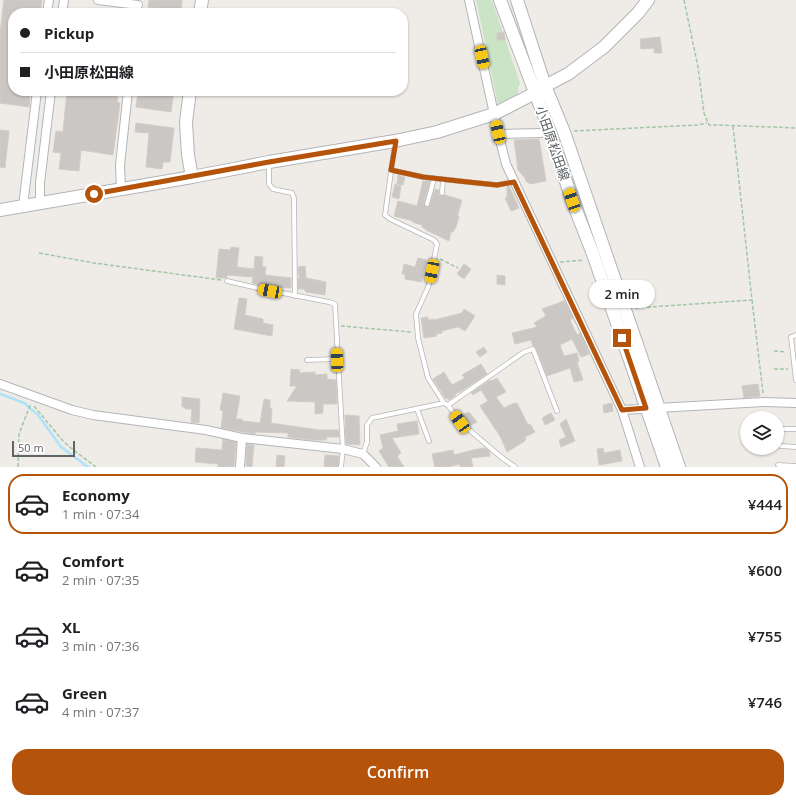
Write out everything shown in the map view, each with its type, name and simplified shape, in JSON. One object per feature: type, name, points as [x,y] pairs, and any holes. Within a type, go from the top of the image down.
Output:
[{"type":"main road","name":"小田原松田線","points":[[500,0],[593,254],[652,408],[679,467]]},
{"type":"main road","name":"小田原松田線","points":[[517,0],[545,86],[564,132],[652,408],[667,467]]},
{"type":"main road","points":[[0,210],[396,141],[437,132],[494,114],[568,74],[604,47],[638,13],[648,0]]},
{"type":"main road","points":[[189,96],[186,122],[188,155],[192,177]]},
{"type":"street","points":[[98,0],[138,6]]},
{"type":"street","points":[[469,0],[498,134],[506,164],[622,410],[640,467]]},
{"type":"street","points":[[23,206],[36,96]]},
{"type":"street","points":[[40,204],[40,183],[50,96]]},
{"type":"street","points":[[121,190],[120,165],[127,96]]},
{"type":"street","points":[[32,129],[46,132]]},
{"type":"street","points":[[498,134],[541,133]]},
{"type":"street","points":[[0,384],[72,410],[93,415],[206,430],[242,438],[342,449],[363,454],[376,467]]},
{"type":"street","points":[[622,410],[764,402],[796,403]]},
{"type":"street","points":[[240,467],[242,438]]},
{"type":"lane","points":[[396,141],[386,215],[390,219],[434,240],[437,244],[429,284],[416,314],[417,332],[428,378],[460,422],[515,467]]},
{"type":"lane","points":[[269,162],[269,184],[273,189],[292,193],[294,198],[295,296]]},
{"type":"lane","points":[[391,170],[443,180],[497,185],[514,182]]},
{"type":"lane","points":[[427,204],[434,179]]},
{"type":"lane","points":[[442,193],[443,180]]},
{"type":"lane","points":[[227,281],[335,304],[342,449],[341,467]]},
{"type":"lane","points":[[796,335],[791,338],[796,380]]},
{"type":"lane","points":[[363,454],[367,442],[368,425],[372,418],[446,404],[524,352],[533,349],[557,411]]},
{"type":"lane","points":[[307,360],[337,360]]},
{"type":"lane","points":[[417,409],[429,441]]},
{"type":"lane","points":[[784,428],[796,429]]},
{"type":"lane","points":[[784,446],[796,447]]},
{"type":"lane","points":[[778,465],[796,466]]},
{"type":"path","points":[[684,0],[698,67],[704,113],[707,123]]},
{"type":"path","points":[[569,131],[697,125],[707,123],[709,125],[796,128]]},
{"type":"path","points":[[733,126],[764,402]]},
{"type":"path","points":[[39,253],[94,263],[227,281]]},
{"type":"path","points":[[434,258],[440,259],[458,268]]},
{"type":"path","points":[[553,265],[571,260],[586,260]]},
{"type":"path","points":[[631,309],[752,300]]},
{"type":"path","points":[[336,325],[417,332]]},
{"type":"path","points":[[774,351],[794,354]]},
{"type":"path","points":[[774,369],[795,373]]},
{"type":"path","points":[[18,467],[19,434],[32,402],[63,441],[96,467]]},
{"type":"green space","points":[[476,0],[492,0],[520,83],[518,96],[498,105]]},
{"type":"building","points":[[4,0],[42,0],[41,8],[8,8],[8,96],[30,96],[29,107],[0,103],[0,33]]},
{"type":"building","points":[[149,0],[182,0],[181,8],[148,7]]},
{"type":"building","points":[[504,32],[505,40],[497,40],[497,33]]},
{"type":"building","points":[[660,37],[662,53],[654,53],[654,48],[641,49],[640,39]]},
{"type":"building","points":[[67,96],[118,96],[117,102],[120,103],[113,155],[81,150],[79,171],[59,169],[61,153],[53,152],[56,131],[63,132]]},
{"type":"building","points":[[137,96],[173,96],[171,112],[136,107]]},
{"type":"building","points":[[136,123],[174,128],[170,162],[163,162],[162,169],[146,167],[149,133],[135,132]]},
{"type":"building","points":[[0,130],[9,131],[5,168],[0,167]]},
{"type":"building","points":[[539,139],[546,181],[530,184],[518,170],[514,140]]},
{"type":"building","points":[[398,175],[405,177],[403,185],[397,184]]},
{"type":"building","points":[[423,181],[430,181],[424,203],[426,207],[430,205],[435,189],[439,190],[438,194],[440,196],[445,195],[462,200],[456,227],[453,232],[451,232],[449,241],[426,230],[422,227],[422,225],[394,216],[398,201],[417,206]]},
{"type":"building","points":[[395,184],[401,186],[399,199],[392,197]]},
{"type":"building","points":[[509,186],[519,208],[511,211],[505,198],[507,197],[507,187]]},
{"type":"building","points":[[231,247],[239,248],[237,267],[254,269],[255,256],[263,257],[262,266],[266,267],[265,275],[291,278],[291,288],[264,286],[252,283],[253,277],[227,275],[227,278],[216,278],[219,249],[230,250]]},
{"type":"building","points":[[418,258],[426,260],[421,282],[405,279],[405,274],[402,274],[404,264],[415,267]]},
{"type":"building","points":[[464,264],[471,269],[464,279],[457,274]]},
{"type":"building","points":[[305,266],[306,278],[326,282],[325,295],[306,292],[304,289],[298,289],[298,278],[300,278],[298,267]]},
{"type":"building","points":[[497,275],[505,276],[505,285],[497,284]]},
{"type":"building","points":[[239,298],[247,299],[245,315],[263,319],[263,323],[273,325],[272,336],[234,329]]},
{"type":"building","points":[[564,301],[573,318],[570,320],[577,335],[580,333],[589,354],[581,357],[572,339],[560,345],[564,356],[577,353],[579,361],[577,362],[583,380],[574,382],[570,368],[547,376],[536,348],[533,346],[531,340],[515,344],[512,333],[537,327],[534,323],[546,316],[542,309]]},
{"type":"building","points":[[464,309],[475,316],[465,331],[458,327],[442,331],[442,333],[436,334],[437,336],[424,338],[421,318],[428,317],[428,320],[434,320],[462,313]]},
{"type":"building","points":[[484,347],[487,352],[480,357],[476,352]]},
{"type":"building","points":[[481,364],[487,374],[455,394],[456,395],[449,400],[447,398],[446,399],[433,379],[444,372],[452,385],[465,378],[462,375]]},
{"type":"building","points":[[291,369],[300,370],[299,373],[315,372],[315,375],[327,374],[327,379],[336,380],[337,404],[323,404],[323,413],[315,414],[315,402],[287,401],[297,386],[290,386]]},
{"type":"building","points":[[497,378],[506,392],[496,397],[504,408],[517,403],[528,425],[530,424],[535,432],[525,437],[525,441],[507,452],[500,436],[480,406],[488,401],[481,390],[473,395],[471,393],[490,380],[491,381]]},
{"type":"building","points":[[758,384],[760,396],[744,398],[742,386]]},
{"type":"building","points":[[223,393],[240,396],[236,419],[260,423],[264,399],[270,400],[270,408],[272,409],[271,423],[319,430],[338,430],[339,437],[326,437],[327,440],[312,440],[288,437],[288,433],[256,432],[255,434],[221,428],[223,411],[220,410]]},
{"type":"building","points":[[182,397],[200,399],[199,423],[191,422],[192,409],[185,409],[185,407],[182,407]]},
{"type":"building","points":[[612,403],[613,411],[604,413],[603,405]]},
{"type":"building","points":[[469,412],[477,422],[471,425],[462,415]]},
{"type":"building","points":[[551,413],[555,420],[545,425],[542,418]]},
{"type":"building","points":[[345,415],[359,416],[360,445],[346,444]]},
{"type":"building","points":[[566,419],[575,441],[561,447],[559,440],[566,437],[560,424]]},
{"type":"building","points":[[417,421],[419,434],[392,438],[401,453],[397,456],[404,467],[389,467],[379,451],[383,448],[380,435],[398,431],[397,424]]},
{"type":"building","points":[[223,439],[236,442],[234,467],[218,467],[218,464],[195,462],[196,448],[222,450]]},
{"type":"building","points":[[247,444],[254,445],[252,467],[246,466]]},
{"type":"building","points":[[485,448],[489,451],[490,456],[471,458],[473,467],[460,467],[460,464],[448,467],[435,467],[432,454],[453,450],[454,455]]},
{"type":"building","points":[[603,448],[604,453],[620,450],[622,461],[599,465],[597,449]]},
{"type":"building","points":[[277,455],[285,456],[284,467],[276,467]]},
{"type":"building","points":[[325,455],[339,456],[338,467],[324,467]]},
{"type":"waterway","points":[[0,394],[24,403],[38,415],[61,447],[88,467]]},
{"type":"route","points":[[94,194],[269,162],[396,141],[391,170],[434,179],[497,185],[514,182],[622,410],[646,408],[622,338]]}]
